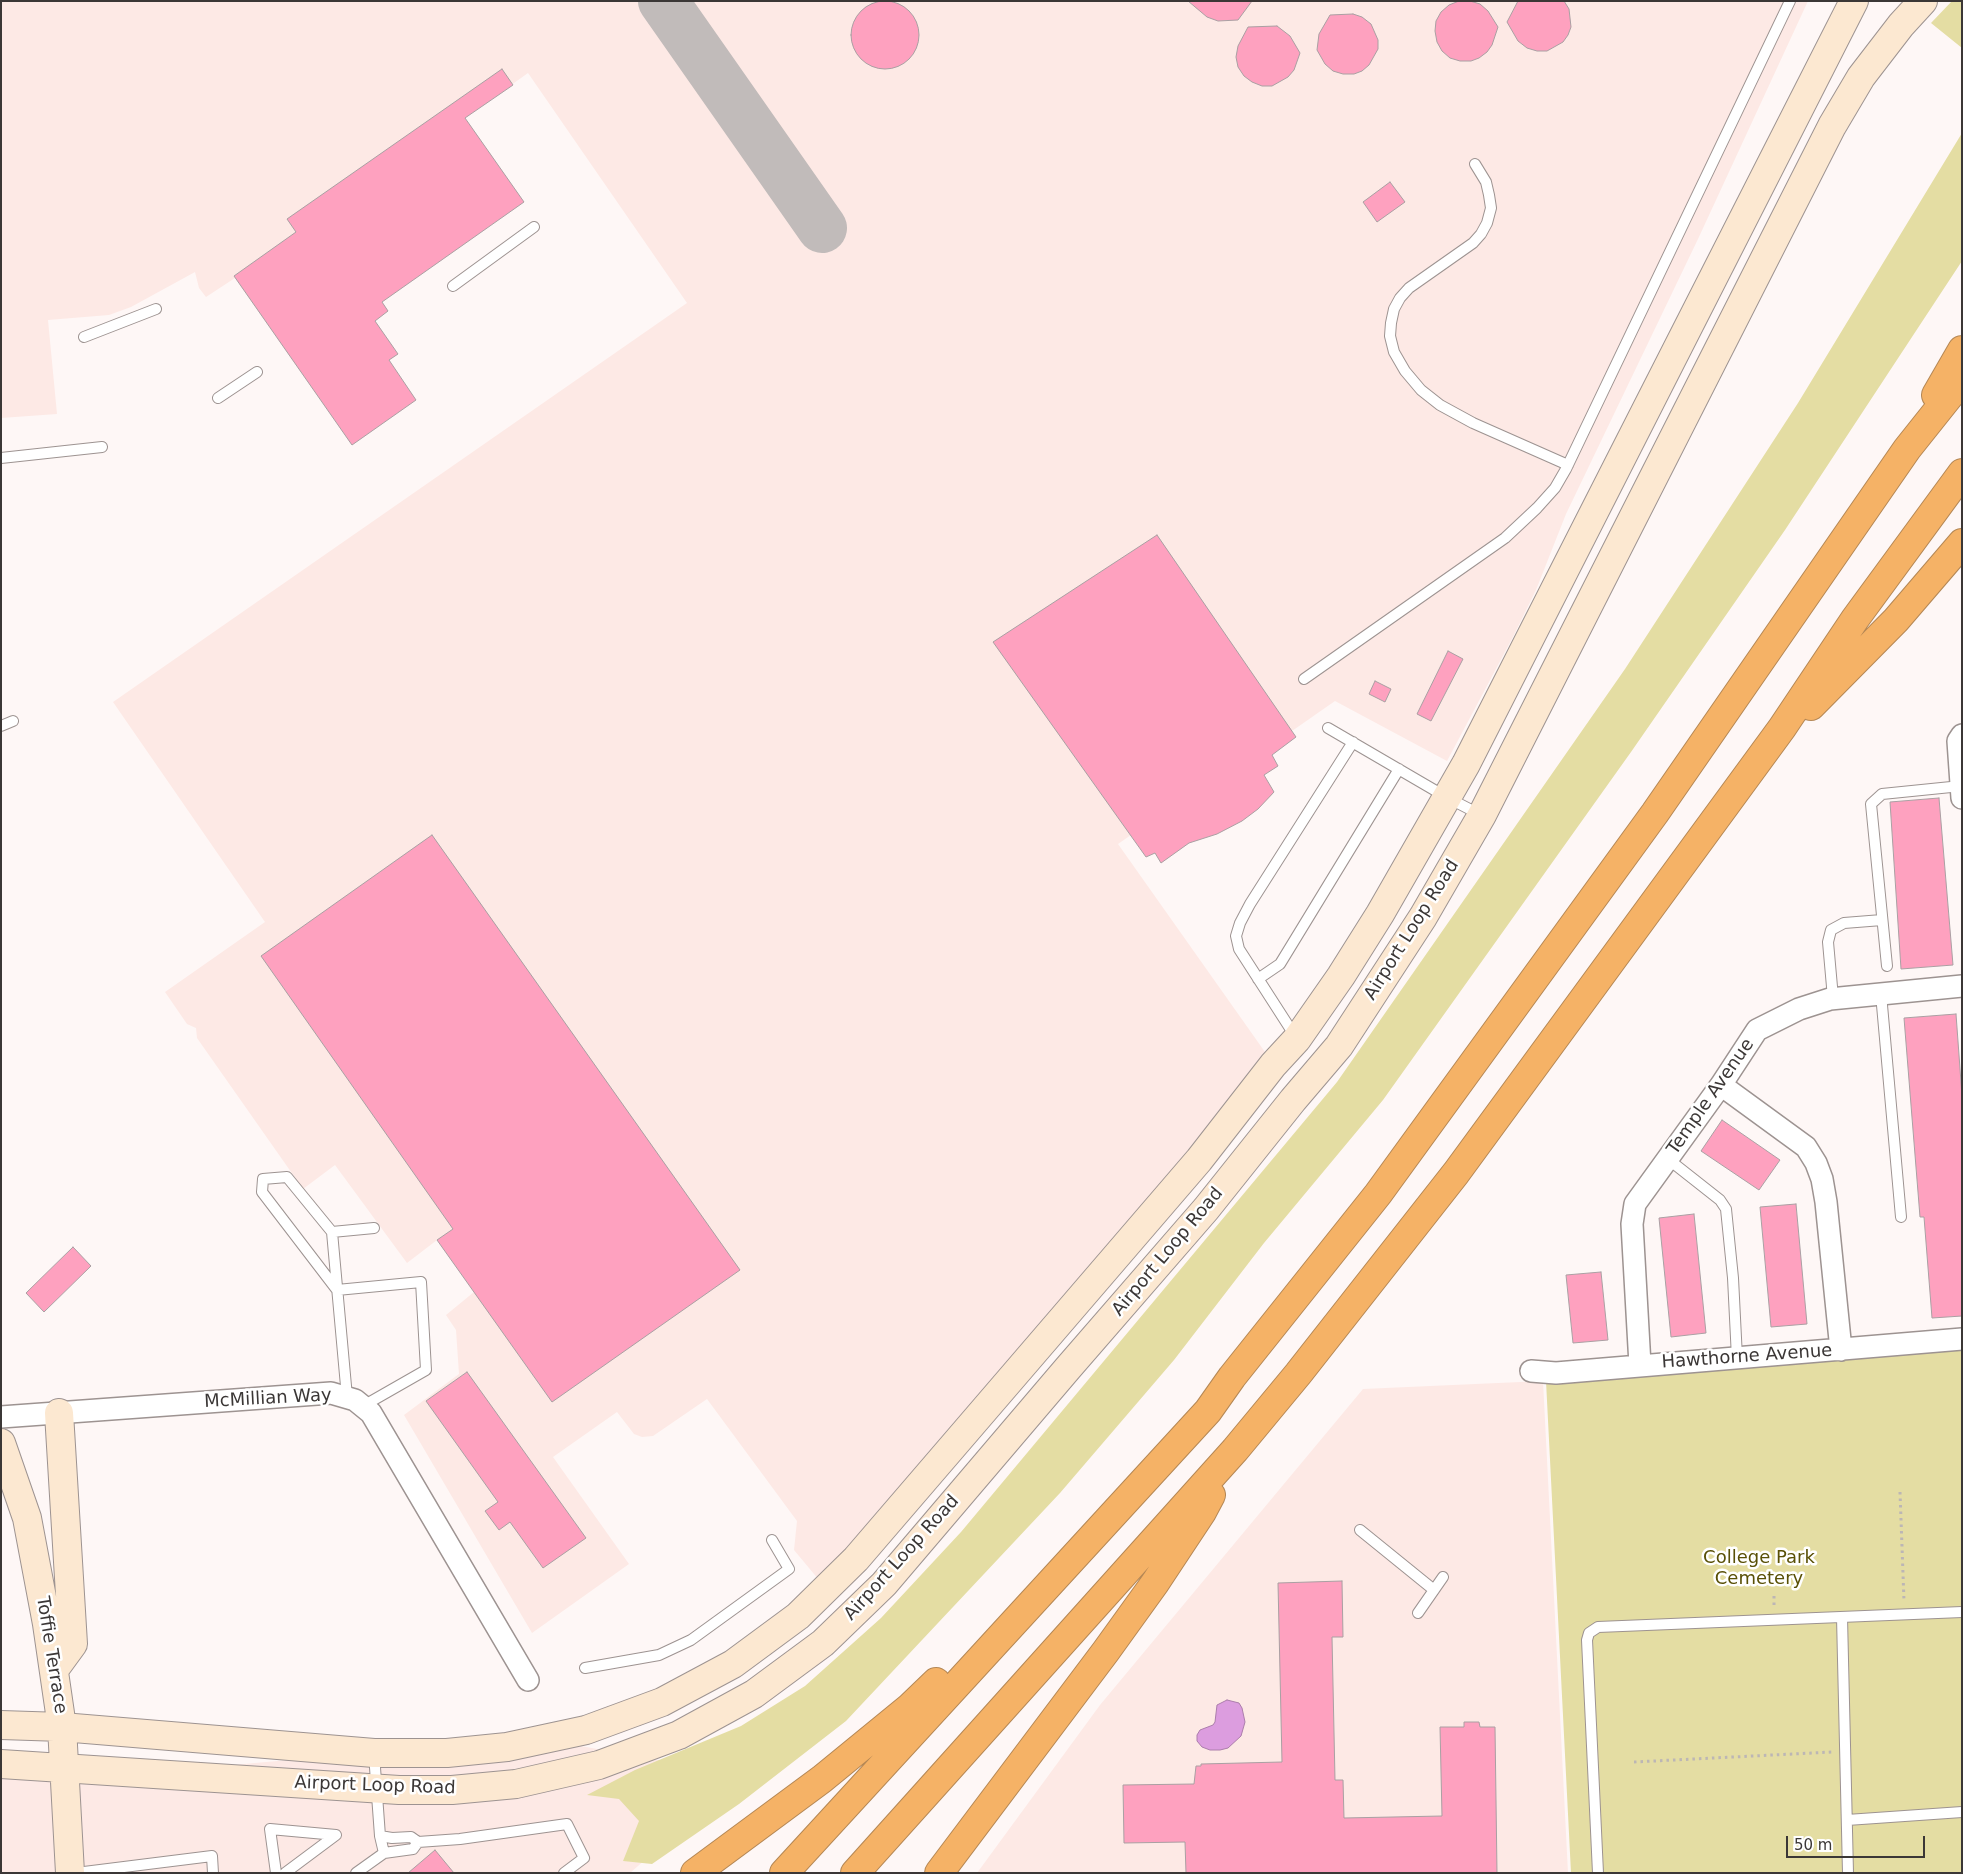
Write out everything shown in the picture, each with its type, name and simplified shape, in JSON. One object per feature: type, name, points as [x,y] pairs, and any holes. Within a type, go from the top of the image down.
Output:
[{"type":"highway","points":[[1907,449],[1962,350]]},
{"type":"highway","points":[[784,1873],[1208,1411],[1232,1377],[1378,1194],[1655,813],[1907,449],[1962,380]]},
{"type":"highway","points":[[855,1873],[1235,1450],[1298,1374],[1456,1173],[1782,728],[1856,619],[1962,473]]},
{"type":"highway","points":[[1782,728],[1825,693],[1896,620],[1962,544]]},
{"type":"highway","points":[[695,1873],[822,1779],[910,1707],[983,1638],[1152,1444],[1208,1411]]},
{"type":"highway","points":[[939,1873],[1155,1583],[1202,1512],[1235,1450]]},
{"type":"main road","name":"Airport Loop Road","points":[[1,1726],[62,1727],[374,1753],[447,1753],[507,1747],[586,1730],[662,1702],[733,1664],[798,1616],[856,1559],[1199,1160],[1273,1065],[1296,1039],[1340,976],[1380,914],[1448,798],[1854,1]]},
{"type":"main road","name":"Airport Loop Road","points":[[1,1764],[376,1789],[452,1790],[507,1785],[599,1765],[679,1735],[754,1694],[823,1643],[884,1584],[1061,1375],[1206,1209],[1293,1100],[1339,1046],[1423,916],[1482,815],[1832,126],[1861,77],[1901,25],[1923,1]]},
{"type":"main road","points":[[54,1670],[73,1644],[59,1413]]},
{"type":"main road","name":"Toffie Terrace","points":[[1,1443],[26,1518],[40,1582],[62,1727],[70,1873]]},
{"type":"street","points":[[1961,792],[1958,741],[1962,736]]},
{"type":"street","name":"Temple Avenue","points":[[1640,1365],[1632,1224],[1635,1204],[1721,1085],[1757,1030],[1799,1009],[1833,998],[1962,986]]},
{"type":"street","points":[[1721,1085],[1806,1147],[1816,1163],[1822,1180],[1826,1202],[1841,1350]]},
{"type":"street","name":"Hawthorne Avenue","points":[[1531,1371],[1556,1373],[1962,1340]]},
{"type":"street","name":"McMillian Way","points":[[1,1418],[331,1392],[355,1401]]},
{"type":"street","points":[[355,1401],[371,1413],[528,1680]]},
{"type":"lane","points":[[1304,679],[1512,533],[1555,488],[1568,465],[1790,1]]},
{"type":"lane","points":[[1475,164],[1486,182],[1489,195],[1491,208],[1487,223],[1474,243],[1409,288],[1400,298],[1394,309],[1390,336],[1394,352],[1421,390],[1440,405],[1473,423],[1568,465]]},
{"type":"lane","points":[[452,286],[534,227]]},
{"type":"lane","points":[[84,337],[156,309]]},
{"type":"lane","points":[[218,398],[256,372]]},
{"type":"lane","points":[[1,458],[102,447]]},
{"type":"lane","points":[[1,726],[13,721]]},
{"type":"lane","points":[[1328,728],[1448,798],[1482,815]]},
{"type":"lane","points":[[1296,1039],[1239,949],[1236,936],[1240,923],[1353,742]]},
{"type":"lane","points":[[1258,979],[1280,964],[1399,769]]},
{"type":"lane","points":[[1887,966],[1871,804],[1882,794],[1961,792]]},
{"type":"lane","points":[[1833,998],[1828,942],[1831,930],[1844,923],[1882,920]]},
{"type":"lane","points":[[1881,994],[1901,1217]]},
{"type":"lane","points":[[1668,1159],[1720,1200],[1726,1209],[1733,1278],[1737,1358]]},
{"type":"lane","points":[[337,1290],[262,1192],[263,1179],[287,1177],[332,1232],[337,1290],[355,1401],[426,1370],[421,1282],[337,1290]]},
{"type":"lane","points":[[332,1232],[374,1228]]},
{"type":"lane","points":[[1360,1530],[1434,1590]]},
{"type":"lane","points":[[585,1668],[660,1655],[691,1640],[789,1569],[772,1540]]},
{"type":"lane","points":[[1418,1613],[1443,1577]]},
{"type":"lane","points":[[1598,1873],[1587,1640],[1589,1633],[1598,1627],[1962,1612]]},
{"type":"lane","points":[[1842,1617],[1848,1873]]},
{"type":"lane","points":[[374,1753],[380,1836],[384,1853]]},
{"type":"lane","points":[[1847,1820],[1962,1812]]},
{"type":"lane","points":[[380,1836],[392,1838],[411,1837],[418,1842],[460,1839],[567,1824],[584,1858],[564,1873]]},
{"type":"lane","points":[[276,1873],[270,1829],[336,1835],[285,1873]]},
{"type":"lane","points":[[356,1873],[384,1853],[413,1849],[418,1842]]},
{"type":"lane","points":[[76,1873],[123,1870],[212,1856],[213,1873]]},
{"type":"path","points":[[1900,1492],[1905,1614]]},
{"type":"path","points":[[1774,1596],[1774,1603]]},
{"type":"path","points":[[1634,1762],[1845,1752]]},
{"type":"shaded area","points":[[1,1],[1808,1],[1698,239],[1566,514],[1536,590],[1447,761],[1335,701],[1292,731],[1296,737],[1272,755],[1278,766],[1261,777],[1271,786],[1273,794],[1242,821],[1217,834],[1198,840],[1198,837],[1161,863],[1155,853],[1131,835],[1118,844],[1265,1052],[1202,1135],[1111,1244],[819,1580],[794,1550],[797,1521],[707,1399],[653,1436],[642,1437],[634,1434],[617,1412],[553,1457],[629,1564],[532,1633],[404,1415],[459,1374],[456,1330],[446,1315],[474,1292],[437,1240],[407,1263],[335,1165],[303,1189],[197,1038],[196,1028],[187,1024],[165,992],[265,922],[113,702],[687,303],[528,73],[465,118],[524,202],[382,302],[388,311],[375,321],[398,354],[389,361],[416,400],[352,445],[235,278],[206,297],[199,288],[195,272],[131,307],[109,315],[48,320],[57,414],[1,418]]},
{"type":"shaded area","points":[[1543,1381],[1568,1873],[977,1873],[1100,1705],[1363,1389]]},
{"type":"shaded area","points":[[1227,1700],[1239,1703],[1242,1708],[1245,1722],[1241,1736],[1228,1748],[1210,1750],[1202,1747],[1197,1741],[1197,1735],[1200,1730],[1213,1725],[1217,1705]]},
{"type":"shaded area","points":[[536,1738],[742,1775],[630,1873],[1,1873],[1,1760],[210,1767]]},
{"type":"green space","points":[[1952,1],[1962,1],[1962,48],[1931,23]]},
{"type":"green space","points":[[1962,133],[1962,261],[1785,530],[1631,752],[1383,1100],[1264,1243],[1174,1360],[1060,1493],[846,1721],[739,1804],[652,1864],[623,1861],[639,1821],[619,1799],[587,1795],[635,1770],[741,1726],[805,1686],[881,1618],[961,1532],[1337,1082],[1625,669],[1798,403]]},
{"type":"green space","name":"College Park Cemetery","points":[[1962,1348],[1962,1873],[1571,1873],[1546,1381]]},
{"type":"building","points":[[885,1],[898,4],[909,11],[916,22],[919,35],[916,48],[909,59],[898,66],[885,69],[872,66],[861,59],[854,48],[851,35],[854,22],[861,11],[872,4]]},
{"type":"building","points":[[1188,1],[1252,1],[1238,20],[1218,21],[1207,17]]},
{"type":"building","points":[[1459,1],[1470,1],[1480,4],[1488,11],[1498,27],[1492,45],[1487,52],[1471,61],[1460,61],[1450,58],[1442,51],[1437,42],[1436,21],[1441,12],[1449,5]]},
{"type":"building","points":[[1518,1],[1564,1],[1569,9],[1571,27],[1563,42],[1547,51],[1537,51],[1527,48],[1518,41],[1507,22]]},
{"type":"building","points":[[1353,14],[1362,17],[1371,24],[1378,40],[1378,49],[1369,65],[1362,71],[1354,74],[1343,74],[1333,71],[1325,64],[1317,50],[1319,34],[1330,15]]},
{"type":"building","points":[[1277,26],[1290,36],[1300,53],[1294,70],[1288,77],[1272,86],[1262,86],[1244,76],[1238,67],[1236,57],[1238,46],[1248,27]]},
{"type":"building","points":[[502,69],[513,85],[465,118],[524,202],[382,302],[388,311],[375,321],[398,354],[389,360],[416,400],[352,445],[234,276],[296,232],[287,219]]},
{"type":"building","points":[[1390,182],[1405,202],[1377,222],[1363,202]]},
{"type":"building","points":[[1157,535],[1296,737],[1272,755],[1278,766],[1264,775],[1274,792],[1258,809],[1242,821],[1217,834],[1189,843],[1161,863],[1155,853],[1146,857],[993,642]]},
{"type":"building","points":[[1448,651],[1463,659],[1431,721],[1417,714]]},
{"type":"building","points":[[1375,681],[1391,689],[1385,702],[1369,694]]},
{"type":"building","points":[[1939,798],[1953,965],[1901,969],[1890,802]]},
{"type":"building","points":[[432,835],[740,1270],[552,1402],[437,1240],[453,1229],[261,956]]},
{"type":"building","points":[[1956,1014],[1962,1096],[1962,1316],[1932,1318],[1924,1217],[1920,1217],[1904,1018]]},
{"type":"building","points":[[1722,1120],[1780,1160],[1759,1190],[1701,1151]]},
{"type":"building","points":[[1796,1204],[1807,1324],[1771,1327],[1760,1207]]},
{"type":"building","points":[[1694,1214],[1706,1333],[1671,1337],[1659,1218]]},
{"type":"building","points":[[73,1247],[91,1266],[44,1312],[26,1293]]},
{"type":"building","points":[[1601,1272],[1608,1340],[1573,1343],[1566,1275]]},
{"type":"building","points":[[467,1372],[586,1538],[543,1568],[510,1522],[499,1530],[485,1511],[498,1502],[426,1401]]},
{"type":"building","points":[[1342,1581],[1343,1637],[1332,1637],[1335,1780],[1343,1780],[1344,1818],[1442,1816],[1440,1727],[1464,1727],[1464,1722],[1479,1722],[1480,1727],[1495,1727],[1497,1873],[1186,1873],[1185,1842],[1124,1843],[1123,1785],[1194,1784],[1196,1766],[1201,1766],[1201,1764],[1282,1762],[1278,1583]]},
{"type":"building","points":[[435,1850],[454,1873],[408,1873]]},
{"type":"taxiway","points":[[663,1],[822,228]]}]
